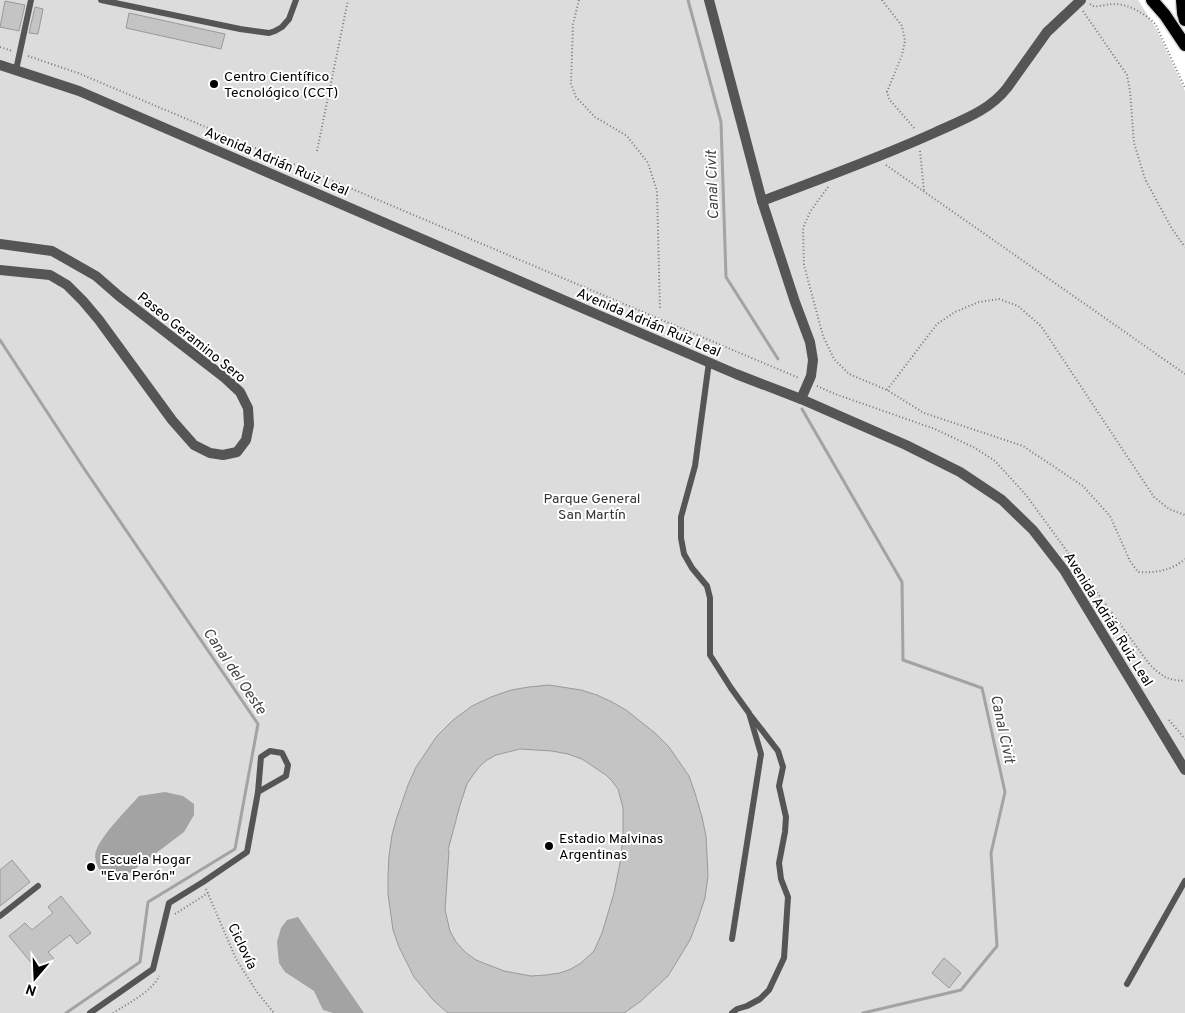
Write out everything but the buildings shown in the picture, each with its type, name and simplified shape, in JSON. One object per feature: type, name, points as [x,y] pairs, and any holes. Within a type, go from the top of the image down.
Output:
[{"type":"main road","points":[[1152,0],[1165,15],[1185,45]]},
{"type":"main road","points":[[1182,0],[1185,20]]},
{"type":"street","points":[[709,0],[762,201],[810,342],[813,360],[811,376],[801,400]]},
{"type":"street","points":[[762,201],[876,158],[976,114],[1000,97],[1047,32],[1081,1]]},
{"type":"street","name":"Avenida Adrián Ruiz Leal","points":[[0,65],[79,91],[801,400],[960,472],[1002,500],[1033,530],[1064,570],[1185,770]]},
{"type":"street","name":"Paseo Geramino Sero","points":[[0,244],[52,251],[96,276],[208,365],[240,392],[248,408],[249,425],[246,440],[237,452],[223,455],[210,453],[194,445],[172,420],[98,320],[67,285],[50,276],[0,270]]},
{"type":"street","points":[[1172,748],[1185,752]]},
{"type":"lane","points":[[16,70],[31,0]]},
{"type":"lane","points":[[101,0],[269,33],[282,27],[289,19],[296,0]]},
{"type":"lane","points":[[709,362],[695,466],[681,517],[681,538],[684,554],[692,568],[708,586],[710,598],[710,655],[749,713],[778,751],[783,766],[779,786],[786,817],[779,863],[781,879],[788,897],[784,958],[769,990],[760,999],[732,1013]]},
{"type":"lane","points":[[732,939],[761,754],[749,713]]},
{"type":"lane","points":[[90,1013],[152,969],[169,902],[203,882],[247,852],[258,792],[261,757],[270,751],[282,754],[288,765],[286,776],[258,792]]},
{"type":"lane","points":[[1127,984],[1185,881]]},
{"type":"lane","points":[[0,916],[38,886]]},
{"type":"path","points":[[317,151],[348,0]]},
{"type":"path","points":[[579,0],[573,24],[571,84],[576,97],[595,117],[627,136],[648,164],[657,191],[660,309]]},
{"type":"path","points":[[882,0],[902,26],[905,41],[902,55],[886,92],[889,99],[916,130],[919,140],[924,191]]},
{"type":"path","points":[[1089,0],[1090,4],[1094,6],[1114,4],[1126,6],[1151,19],[1156,25],[1185,88]]},
{"type":"path","points":[[1081,1],[1087,18],[1127,75],[1134,143],[1144,179],[1172,229],[1185,247]]},
{"type":"path","points":[[876,158],[1185,374]]},
{"type":"path","points":[[840,172],[810,212],[803,228],[804,265],[823,336],[834,359],[849,374],[888,390],[924,413],[1023,446],[1083,486],[1110,516],[1130,562],[1138,572],[1152,573],[1176,566],[1185,560]]},
{"type":"path","points":[[888,390],[937,324],[955,312],[979,302],[999,299],[1018,306],[1040,326],[1154,497],[1169,509],[1185,515]]},
{"type":"path","points":[[1169,720],[1185,739]]},
{"type":"path","name":"Ciclovía","points":[[203,882],[236,959],[257,992],[274,1013]]},
{"type":"green space","name":"Parque General San Martín","points":[[0,0],[1138,0],[1157,30],[1185,91],[1185,1013],[0,1013]]},
{"type":"shaded area","points":[[165,792],[183,796],[194,804],[194,815],[184,832],[123,878],[104,874],[97,865],[95,853],[109,830],[139,796]]},
{"type":"shaded area","points":[[298,917],[364,1013],[333,1013],[323,1010],[314,991],[285,972],[279,963],[277,942],[281,928],[287,920]]},
{"type":"waterway","name":"Canal Civit","points":[[688,0],[721,122],[726,277],[778,359]]},
{"type":"waterway","name":"Canal del Oeste","points":[[0,340],[85,470],[258,724],[235,849],[148,902],[140,962],[66,1013]]},
{"type":"waterway","name":"Canal Civit","points":[[802,409],[902,582],[903,660],[982,688],[1005,792],[991,853],[997,946],[961,990],[863,1013]]},
{"type":"place","name":"Centro Científico Tecnológico (CCT)","points":[[214,84]]},
{"type":"place","name":"Estadio Malvinas Argentinas","points":[[549,846]]},
{"type":"place","name":"Escuela Hogar \"Eva Perón\"","points":[[91,867]]}]
